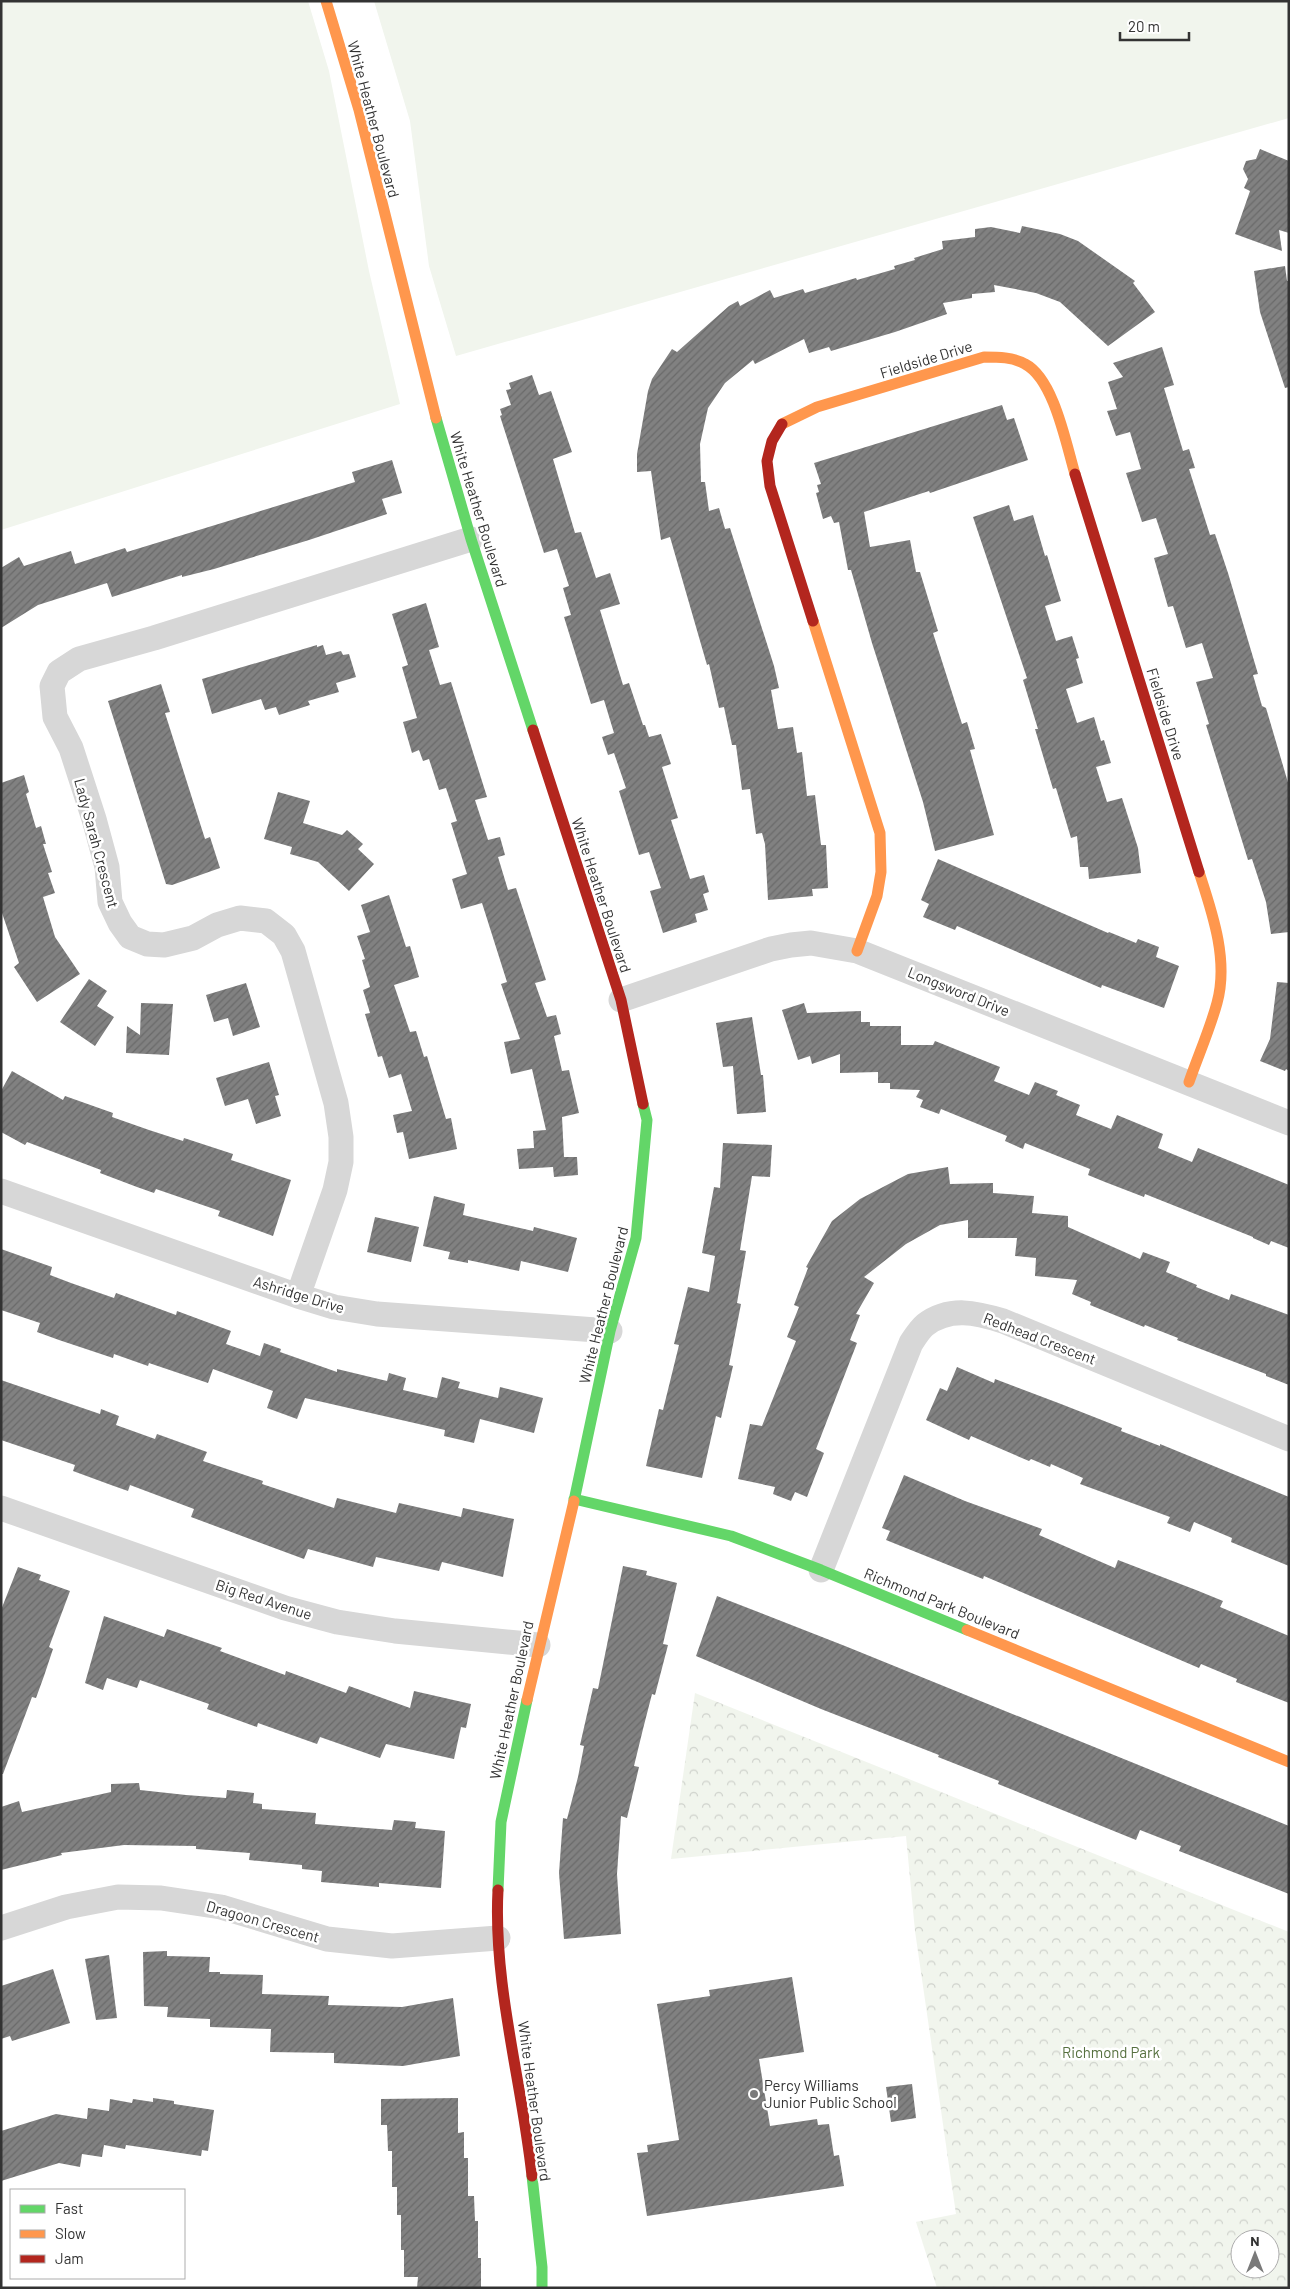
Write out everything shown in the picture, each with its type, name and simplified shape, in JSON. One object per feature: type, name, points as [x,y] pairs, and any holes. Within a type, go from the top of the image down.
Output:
[{"type":"street","name":"White Heather Boulevard","points":[[326,1],[359,110],[430,396],[471,539],[621,1000],[647,1120],[636,1238],[610,1331],[574,1499],[538,1644],[501,1822],[497,1905],[498,1938],[505,1998],[528,2130],[542,2268],[542,2288]]},
{"type":"street","name":"Fieldside Drive","points":[[857,951],[876,896],[881,872],[880,833],[770,486],[767,461],[772,441],[780,425],[817,407],[984,357],[1011,357],[1030,366],[1043,378],[1052,400],[1214,918],[1221,959],[1218,1000],[1189,1082]]},
{"type":"street","name":"Lady Sarah Crescent","points":[[298,1296],[335,1190],[341,1162],[341,1138],[336,1103],[293,951],[284,935],[266,921],[240,918],[217,926],[193,938],[164,945],[147,944],[130,937],[120,923],[110,902],[106,867],[94,818],[71,748],[55,717],[52,686],[59,672],[79,659],[164,635],[471,539]]},
{"type":"street","name":"Longsword Drive","points":[[621,1000],[778,948],[811,943],[857,951],[1289,1123]]},
{"type":"street","name":"Ashridge Drive","points":[[1,1192],[334,1307],[377,1314],[610,1331]]},
{"type":"street","name":"Redhead Crescent","points":[[821,1570],[910,1343],[925,1325],[944,1315],[972,1312],[1003,1321],[1289,1439]]},
{"type":"street","name":"Richmond Park Boulevard","points":[[574,1499],[731,1536],[821,1570],[1289,1762]]},
{"type":"street","name":"Big Red Avenue","points":[[1,1508],[284,1608],[337,1622],[395,1631],[538,1644]]},
{"type":"street","name":"Dragoon Crescent","points":[[1,1928],[66,1907],[118,1897],[161,1898],[221,1907],[327,1939],[392,1946],[498,1938]]},
{"type":"green space","points":[[1,1],[308,1],[329,71],[369,271],[400,404],[1,530]]},
{"type":"green space","points":[[374,1],[1289,1],[1289,118],[456,356],[429,266],[410,121]]},
{"type":"green space","name":"Richmond Park","points":[[695,1693],[1289,1932],[1289,2288],[937,2288],[916,2222],[956,2214],[915,1931],[906,1836],[671,1859]]},
{"type":"building","points":[[1260,149],[1289,161],[1289,233],[1279,230],[1282,251],[1235,234],[1250,191],[1244,188],[1248,179],[1243,169],[1246,161],[1256,159]]},
{"type":"building","points":[[1022,226],[1060,234],[1078,241],[1135,281],[1133,283],[1155,312],[1108,346],[1060,302],[1036,293],[994,285],[995,292],[972,294],[972,298],[943,303],[947,314],[895,332],[831,351],[829,347],[809,353],[804,339],[755,364],[753,360],[725,383],[708,408],[700,444],[701,482],[705,482],[709,511],[719,508],[725,529],[730,528],[774,666],[779,688],[771,690],[778,729],[793,727],[797,753],[802,752],[807,796],[815,795],[821,845],[826,845],[828,888],[812,889],[813,896],[768,900],[765,844],[762,833],[756,834],[750,789],[742,790],[736,745],[732,745],[724,707],[719,708],[709,664],[707,665],[670,537],[661,540],[651,471],[637,472],[637,454],[648,391],[652,379],[672,349],[677,352],[729,306],[738,301],[740,306],[770,290],[774,298],[803,289],[805,293],[856,278],[857,280],[895,269],[894,266],[943,249],[942,241],[975,237],[975,229],[991,227],[1020,233]]},
{"type":"building","points":[[1285,266],[1287,281],[1289,281],[1289,387],[1285,388],[1260,312],[1254,271]]},
{"type":"building","points":[[1162,347],[1174,385],[1164,388],[1183,451],[1189,449],[1195,468],[1189,469],[1210,535],[1215,534],[1228,573],[1258,674],[1253,675],[1262,706],[1266,708],[1289,786],[1289,932],[1271,934],[1266,902],[1252,859],[1248,860],[1206,725],[1209,724],[1196,682],[1213,678],[1202,643],[1186,648],[1173,606],[1168,607],[1154,558],[1168,554],[1156,518],[1142,522],[1126,473],[1141,469],[1130,432],[1116,436],[1107,411],[1117,409],[1108,382],[1123,377],[1113,363]]},
{"type":"building","points":[[532,375],[539,395],[551,391],[572,452],[553,459],[575,533],[581,532],[596,578],[610,573],[620,604],[600,610],[623,685],[629,683],[649,737],[661,734],[671,764],[662,767],[678,818],[671,820],[690,879],[704,875],[709,892],[703,894],[708,910],[695,914],[697,922],[663,933],[650,891],[661,888],[649,852],[639,855],[619,791],[626,788],[614,753],[608,755],[602,737],[614,733],[604,700],[591,704],[564,617],[571,615],[563,588],[569,586],[557,549],[544,553],[500,416],[502,415],[500,409],[511,405],[506,390],[511,389],[509,383]]},
{"type":"building","points":[[1002,405],[1007,420],[1014,418],[1028,460],[930,493],[929,491],[864,512],[870,547],[910,540],[916,572],[920,572],[938,631],[933,633],[962,724],[967,722],[975,749],[970,750],[994,835],[935,851],[923,802],[872,643],[851,570],[848,570],[839,522],[834,523],[831,516],[823,519],[816,493],[819,492],[817,485],[821,484],[814,463]]},
{"type":"building","points":[[392,460],[402,493],[382,499],[387,514],[214,569],[182,577],[182,575],[112,597],[107,583],[38,605],[1,628],[1,568],[19,557],[24,566],[71,551],[75,564],[125,548],[127,552],[355,482],[352,472]]},
{"type":"building","points":[[1009,505],[1014,521],[1033,515],[1061,601],[1045,606],[1056,641],[1072,636],[1079,658],[1076,659],[1083,683],[1066,689],[1077,723],[1094,717],[1101,741],[1104,740],[1111,763],[1096,767],[1107,802],[1122,798],[1138,848],[1141,873],[1089,879],[1088,867],[1080,867],[1077,836],[1071,838],[1056,788],[1053,789],[1023,680],[1027,678],[973,517]]},
{"type":"building","points":[[426,603],[439,647],[429,650],[440,685],[451,682],[487,797],[475,800],[488,840],[500,837],[505,855],[498,857],[508,890],[516,888],[546,980],[535,983],[547,1017],[556,1015],[561,1034],[554,1036],[562,1071],[569,1070],[579,1113],[562,1117],[564,1157],[577,1157],[578,1175],[554,1177],[553,1167],[519,1169],[517,1149],[534,1148],[533,1131],[546,1130],[532,1069],[511,1074],[504,1042],[520,1039],[501,984],[507,982],[482,903],[461,909],[452,879],[467,874],[451,823],[457,821],[446,788],[439,790],[429,759],[423,761],[419,750],[412,753],[403,722],[417,718],[402,667],[408,665],[392,614]]},
{"type":"building","points":[[317,645],[317,647],[323,645],[326,655],[341,651],[343,655],[349,654],[356,677],[336,683],[339,692],[308,701],[310,705],[279,715],[276,707],[265,710],[261,699],[212,714],[202,679]]},
{"type":"building","points":[[161,684],[170,712],[165,713],[205,839],[210,837],[220,868],[172,885],[166,884],[108,701]]},
{"type":"building","points":[[24,775],[29,792],[26,794],[36,828],[41,826],[46,844],[43,844],[52,872],[48,873],[55,893],[43,897],[55,937],[80,974],[37,1002],[14,967],[19,963],[1,910],[1,783]]},
{"type":"building","points":[[278,792],[310,801],[303,823],[342,835],[347,830],[363,844],[358,849],[374,864],[349,891],[318,862],[290,854],[292,847],[264,839]]},
{"type":"building","points":[[938,859],[1108,933],[1136,943],[1138,939],[1159,947],[1156,957],[1179,966],[1164,1008],[1102,985],[1101,988],[957,926],[955,930],[923,917],[929,904],[921,900]]},
{"type":"building","points":[[389,895],[406,947],[410,946],[419,977],[394,985],[410,1032],[416,1031],[424,1057],[427,1056],[446,1119],[451,1118],[457,1149],[409,1159],[403,1132],[397,1133],[393,1115],[412,1111],[401,1074],[389,1078],[382,1056],[378,1057],[365,1014],[370,1013],[363,990],[370,987],[362,960],[365,959],[357,936],[370,932],[361,905]]},
{"type":"building","points":[[89,979],[107,991],[97,1006],[114,1017],[95,1046],[60,1022]]},
{"type":"building","points":[[1277,982],[1289,983],[1289,1071],[1260,1061],[1270,1039]]},
{"type":"building","points":[[246,983],[260,1027],[233,1036],[228,1018],[214,1022],[206,995]]},
{"type":"building","points":[[141,1003],[173,1004],[169,1055],[126,1053],[127,1026],[140,1035]]},
{"type":"building","points":[[804,1003],[807,1013],[861,1011],[861,1022],[870,1022],[870,1026],[901,1026],[901,1045],[933,1045],[935,1041],[1000,1067],[994,1081],[1029,1095],[1035,1082],[1058,1091],[1056,1095],[1080,1105],[1076,1115],[1111,1129],[1117,1115],[1163,1134],[1158,1148],[1192,1162],[1198,1148],[1289,1185],[1289,1248],[1271,1241],[1269,1245],[1145,1194],[1144,1197],[1105,1182],[1088,1175],[1090,1169],[1025,1143],[1023,1149],[1005,1141],[1007,1136],[941,1109],[939,1114],[920,1107],[923,1100],[916,1097],[920,1090],[890,1089],[890,1083],[878,1083],[878,1072],[840,1073],[840,1054],[812,1064],[810,1056],[798,1060],[782,1010]]},
{"type":"building","points":[[752,1017],[761,1075],[763,1075],[766,1112],[737,1114],[733,1066],[723,1067],[716,1023]]},
{"type":"building","points":[[269,1062],[279,1095],[275,1096],[281,1116],[256,1124],[248,1099],[225,1106],[216,1078]]},
{"type":"building","points":[[12,1071],[63,1100],[65,1096],[113,1113],[112,1117],[149,1130],[183,1141],[184,1138],[233,1154],[231,1160],[291,1180],[273,1236],[218,1216],[220,1211],[156,1189],[154,1193],[137,1187],[100,1173],[101,1170],[27,1142],[25,1145],[1,1132],[1,1091]]},
{"type":"building","points":[[723,1143],[772,1145],[770,1177],[752,1176],[740,1250],[746,1251],[737,1303],[741,1304],[729,1365],[733,1366],[721,1418],[716,1416],[702,1478],[646,1466],[659,1409],[663,1410],[679,1345],[674,1344],[688,1287],[709,1292],[715,1256],[702,1253],[714,1187],[720,1188]]},
{"type":"building","points":[[948,1167],[950,1184],[993,1183],[993,1193],[1034,1196],[1032,1213],[1068,1216],[1068,1227],[1140,1259],[1143,1252],[1170,1262],[1166,1272],[1197,1285],[1196,1287],[1229,1300],[1231,1294],[1289,1315],[1289,1385],[1266,1376],[1266,1374],[1177,1340],[1178,1338],[1145,1325],[1144,1327],[1090,1305],[1091,1302],[1072,1294],[1077,1280],[1035,1276],[1036,1258],[1015,1256],[1017,1238],[968,1238],[968,1220],[940,1225],[906,1244],[864,1277],[874,1283],[856,1314],[860,1315],[850,1340],[857,1343],[816,1449],[824,1453],[807,1497],[795,1492],[791,1501],[773,1494],[775,1487],[738,1479],[750,1424],[762,1426],[796,1341],[787,1337],[799,1307],[794,1305],[808,1268],[806,1267],[832,1221],[860,1199],[908,1174]]},
{"type":"building","points":[[434,1196],[465,1204],[463,1215],[533,1231],[534,1227],[577,1238],[568,1272],[521,1261],[519,1271],[468,1260],[468,1263],[448,1259],[450,1252],[423,1246]]},
{"type":"building","points":[[375,1217],[419,1227],[411,1262],[367,1252]]},
{"type":"building","points":[[1,1249],[52,1267],[50,1275],[71,1283],[114,1298],[116,1293],[176,1315],[177,1311],[231,1331],[226,1344],[260,1356],[264,1343],[281,1349],[280,1352],[337,1372],[337,1369],[387,1381],[389,1373],[406,1378],[403,1390],[437,1398],[442,1377],[460,1382],[458,1388],[498,1398],[500,1387],[543,1398],[534,1433],[480,1419],[474,1443],[444,1436],[445,1430],[305,1398],[297,1419],[267,1408],[273,1391],[213,1369],[208,1383],[149,1363],[148,1366],[114,1354],[113,1358],[59,1340],[37,1332],[40,1323],[1,1310]]},
{"type":"building","points":[[957,1367],[994,1383],[995,1379],[1061,1404],[1122,1428],[1121,1431],[1160,1446],[1160,1444],[1289,1497],[1289,1566],[1231,1542],[1232,1538],[1194,1522],[1190,1532],[1167,1523],[1170,1517],[1080,1484],[1083,1478],[1051,1464],[1050,1467],[1031,1459],[1029,1461],[971,1436],[969,1440],[926,1420],[940,1388],[947,1391]]},
{"type":"building","points":[[1,1380],[100,1414],[101,1409],[119,1416],[116,1425],[155,1439],[157,1434],[207,1452],[203,1461],[263,1481],[262,1484],[334,1508],[337,1498],[396,1513],[399,1503],[461,1517],[463,1508],[514,1519],[503,1577],[442,1562],[439,1571],[376,1557],[373,1567],[308,1549],[304,1559],[191,1517],[194,1509],[130,1485],[128,1491],[73,1471],[75,1465],[1,1440]]},
{"type":"building","points":[[904,1475],[965,1501],[1042,1529],[1039,1535],[1115,1568],[1118,1560],[1223,1601],[1220,1607],[1289,1636],[1289,1703],[1236,1682],[1237,1679],[1201,1664],[1199,1668],[984,1576],[983,1579],[886,1540],[890,1531],[882,1528]]},
{"type":"building","points":[[623,1566],[647,1571],[646,1575],[677,1583],[663,1644],[668,1645],[655,1695],[652,1694],[634,1766],[639,1767],[627,1818],[621,1816],[617,1874],[621,1934],[564,1939],[559,1873],[563,1818],[567,1819],[578,1777],[584,1746],[580,1745],[593,1688],[598,1689]]},
{"type":"building","points":[[18,1567],[41,1575],[39,1580],[70,1591],[49,1647],[53,1649],[36,1698],[32,1697],[3,1774],[1,1774],[1,1610]]},
{"type":"building","points":[[717,1596],[1289,1826],[1289,1894],[1179,1851],[1181,1846],[1140,1830],[1136,1840],[998,1784],[999,1781],[938,1757],[939,1755],[821,1709],[696,1656]]},
{"type":"building","points":[[104,1616],[164,1637],[167,1629],[222,1648],[220,1651],[285,1675],[286,1671],[346,1693],[349,1686],[410,1708],[414,1691],[471,1704],[466,1728],[461,1727],[454,1759],[386,1744],[380,1758],[320,1737],[317,1744],[258,1723],[257,1727],[207,1709],[209,1704],[140,1680],[137,1688],[107,1678],[103,1690],[85,1683]]},
{"type":"building","points":[[139,1783],[140,1790],[186,1795],[226,1798],[227,1790],[254,1793],[253,1803],[262,1804],[262,1809],[316,1813],[315,1824],[392,1830],[394,1820],[416,1822],[415,1828],[445,1831],[441,1888],[379,1883],[379,1887],[321,1882],[322,1871],[302,1869],[302,1865],[249,1860],[250,1853],[196,1849],[196,1846],[124,1845],[61,1853],[62,1855],[1,1870],[1,1807],[19,1801],[22,1812],[111,1792],[111,1784]]},
{"type":"building","points":[[167,1951],[167,1956],[210,1957],[209,1972],[263,1975],[262,1994],[329,1996],[328,2005],[402,2007],[453,1998],[460,2056],[403,2066],[334,2063],[334,2053],[270,2052],[271,2029],[210,2027],[210,2019],[167,2017],[168,2007],[144,2006],[143,1952]]},
{"type":"building","points":[[109,1955],[117,2018],[96,2020],[85,1959]]},
{"type":"building","points":[[53,1969],[70,2023],[12,2041],[10,2036],[1,2039],[1,1986]]},
{"type":"building","points":[[792,1977],[804,2052],[759,2059],[770,2126],[817,2119],[818,2125],[829,2124],[834,2156],[839,2155],[844,2186],[647,2216],[637,2153],[648,2152],[647,2145],[679,2140],[657,2004],[710,1996],[709,1990]]},
{"type":"building","points":[[912,2084],[916,2118],[891,2122],[886,2087]]},
{"type":"building","points":[[153,2098],[174,2101],[174,2104],[214,2110],[208,2151],[202,2150],[201,2156],[126,2145],[125,2149],[104,2145],[102,2157],[82,2154],[80,2167],[59,2163],[1,2181],[1,2131],[56,2114],[87,2119],[88,2108],[109,2111],[110,2099],[132,2103],[133,2099],[153,2102]]},
{"type":"building","points":[[458,2098],[458,2133],[464,2132],[464,2158],[468,2158],[468,2196],[474,2196],[475,2221],[478,2221],[478,2258],[481,2258],[481,2288],[417,2288],[418,2277],[404,2277],[404,2250],[401,2250],[401,2215],[397,2215],[397,2187],[392,2187],[392,2151],[388,2151],[387,2125],[381,2125],[381,2099]]},
{"type":"traffic: fast","points":[[436,418],[471,539],[533,730]]},
{"type":"traffic: fast","points":[[574,1501],[610,1331],[636,1238],[647,1120],[643,1104]]},
{"type":"traffic: fast","points":[[574,1499],[731,1536],[821,1570],[967,1630]]},
{"type":"traffic: fast","points":[[498,1890],[501,1822],[527,1700]]},
{"type":"traffic: fast","points":[[532,2176],[542,2267],[542,2288]]},
{"type":"traffic: slow","points":[[326,1],[359,110],[436,418]]},
{"type":"traffic: slow","points":[[782,424],[817,407],[984,357],[1000,357],[1025,364],[1044,383],[1058,413],[1075,474]]},
{"type":"traffic: slow","points":[[813,621],[880,833],[881,872],[877,896],[857,951]]},
{"type":"traffic: slow","points":[[1189,1082],[1217,1003],[1221,970],[1214,920],[1199,872]]},
{"type":"traffic: slow","points":[[527,1700],[574,1501]]},
{"type":"traffic: slow","points":[[967,1630],[1289,1762]]},
{"type":"traffic: jam","points":[[782,424],[772,441],[767,461],[770,486],[813,621]]},
{"type":"traffic: jam","points":[[1075,474],[1199,872]]},
{"type":"traffic: jam","points":[[533,730],[621,1000],[643,1104]]},
{"type":"traffic: jam","points":[[498,1890],[500,1962],[504,1997],[532,2176]]},
{"type":"place","name":"Percy Williams Junior Public School","points":[[754,2094]]}]
